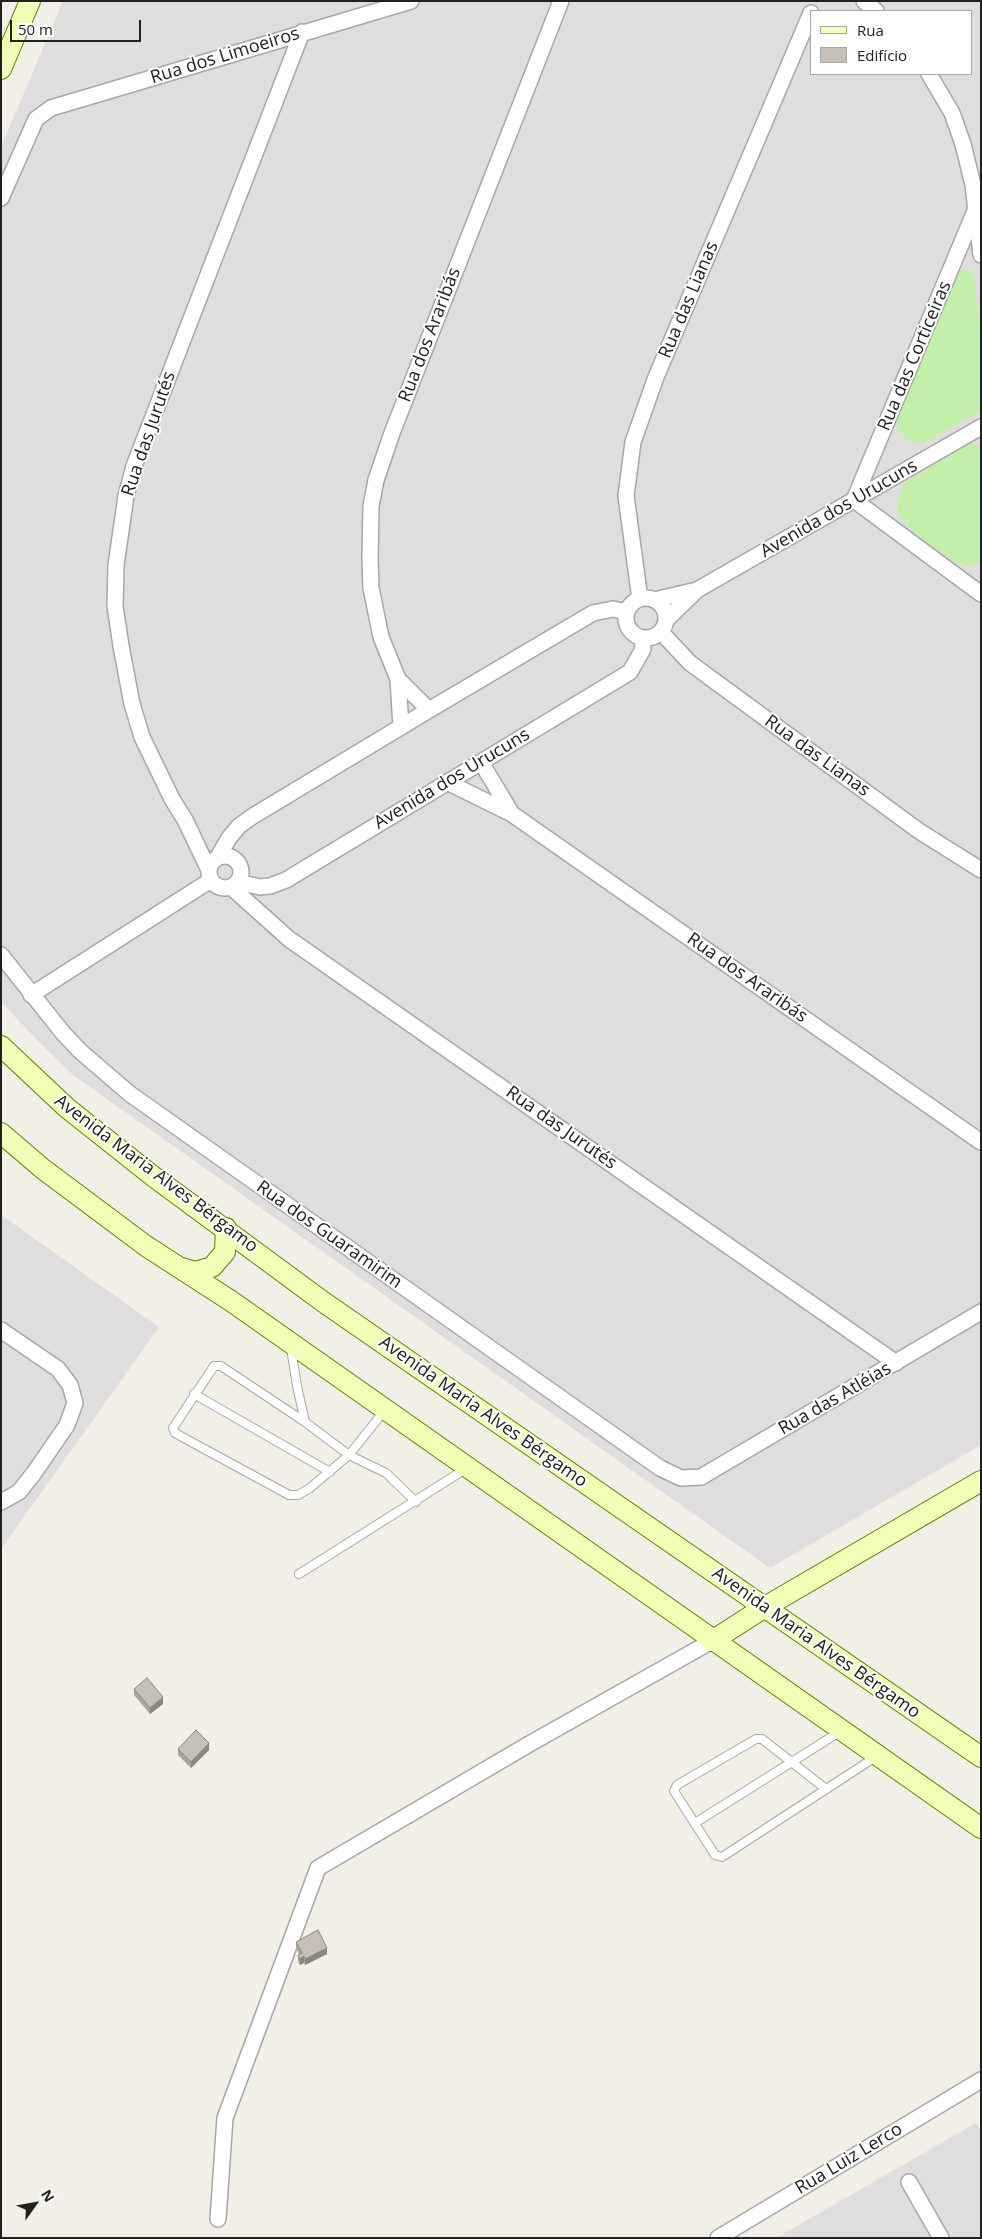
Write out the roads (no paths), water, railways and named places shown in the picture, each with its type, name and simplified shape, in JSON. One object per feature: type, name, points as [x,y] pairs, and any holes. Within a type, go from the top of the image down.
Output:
[{"type":"street","points":[[1,68],[30,1]]},
{"type":"street","name":"Rua dos Limoeiros","points":[[1,198],[28,134],[41,114],[58,106],[411,1]]},
{"type":"street","name":"Rua dos Araribás","points":[[401,726],[398,679],[381,637],[371,588],[371,506],[376,480],[392,433],[561,1]]},
{"type":"street","points":[[864,1],[875,10]]},
{"type":"street","name":"Rua das Lianas","points":[[647,599],[626,496],[633,442],[656,377],[810,14]]},
{"type":"street","name":"Rua das Jurutés","points":[[210,875],[185,820],[172,799],[142,738],[132,704],[121,646],[115,606],[116,565],[126,496],[134,466],[302,32]]},
{"type":"street","points":[[930,75],[952,114],[963,144],[973,185],[981,255]]},
{"type":"street","name":"Rua das Corticeiras","points":[[854,500],[975,211]]},
{"type":"street","name":"Avenida dos Urucuns","points":[[663,626],[696,590],[981,427]]},
{"type":"street","points":[[854,500],[981,594]]},
{"type":"street","name":"Avenida dos Urucuns","points":[[647,599],[696,590]]},
{"type":"street","points":[[647,599],[663,608],[663,626],[649,638],[642,638],[636,636],[627,626],[627,612],[634,602],[647,599]]},
{"type":"street","points":[[31,995],[210,875],[214,860],[218,858],[234,832],[253,816],[593,613],[613,609],[627,612]]},
{"type":"street","name":"Rua das Lianas","points":[[663,626],[690,663],[919,831],[981,870]]},
{"type":"street","name":"Avenida dos Urucuns","points":[[234,885],[260,887],[281,883],[630,672],[643,649],[642,638]]},
{"type":"street","name":"Rua dos Araribás","points":[[398,679],[429,710]]},
{"type":"street","name":"Rua dos Araribás","points":[[481,762],[512,814]]},
{"type":"street","name":"Rua dos Araribás","points":[[447,782],[512,814],[981,1142]]},
{"type":"street","points":[[210,875],[218,887],[234,885],[241,872],[238,863],[229,857],[218,858]]},
{"type":"street","name":"Rua das Jurutés","points":[[234,885],[289,939],[896,1364]]},
{"type":"street","name":"Rua dos Guaramirim","points":[[1,955],[31,995],[80,1051],[144,1104],[660,1468],[673,1475],[687,1479]]},
{"type":"street","name":"Avenida Maria Alves Bérgamo","points":[[1,1046],[67,1108],[154,1178],[226,1228],[330,1307],[981,1758]]},
{"type":"street","points":[[1,1133],[43,1169],[178,1267],[291,1343],[712,1641],[981,1828]]},
{"type":"street","points":[[178,1267],[195,1272],[212,1267],[224,1252],[226,1228]]},
{"type":"street","name":"Rua das Atléias","points":[[687,1479],[700,1477],[896,1364],[981,1312]]},
{"type":"street","points":[[1,1330],[58,1369],[70,1385],[75,1403],[67,1425],[19,1492],[1,1502]]},
{"type":"street","points":[[218,2219],[225,2118],[318,1868],[712,1641],[765,1607],[981,1481]]},
{"type":"street","name":"Rua Luiz Lerco","points":[[718,2238],[981,2080]]},
{"type":"street","points":[[909,2182],[941,2238]]},
{"type":"lane","points":[[291,1343],[297,1386],[306,1422]]},
{"type":"lane","points":[[385,1410],[349,1455],[330,1472],[310,1488],[298,1494],[289,1495],[175,1433],[173,1428],[214,1366],[221,1366],[306,1422],[349,1455],[386,1473],[416,1502]]},
{"type":"lane","points":[[194,1394],[330,1472]]},
{"type":"lane","points":[[300,1574],[467,1468]]},
{"type":"lane","points":[[695,1823],[841,1731]]},
{"type":"lane","points":[[826,1789],[762,1739],[756,1739],[677,1785],[674,1791],[715,1855],[722,1857],[877,1756]]}]
